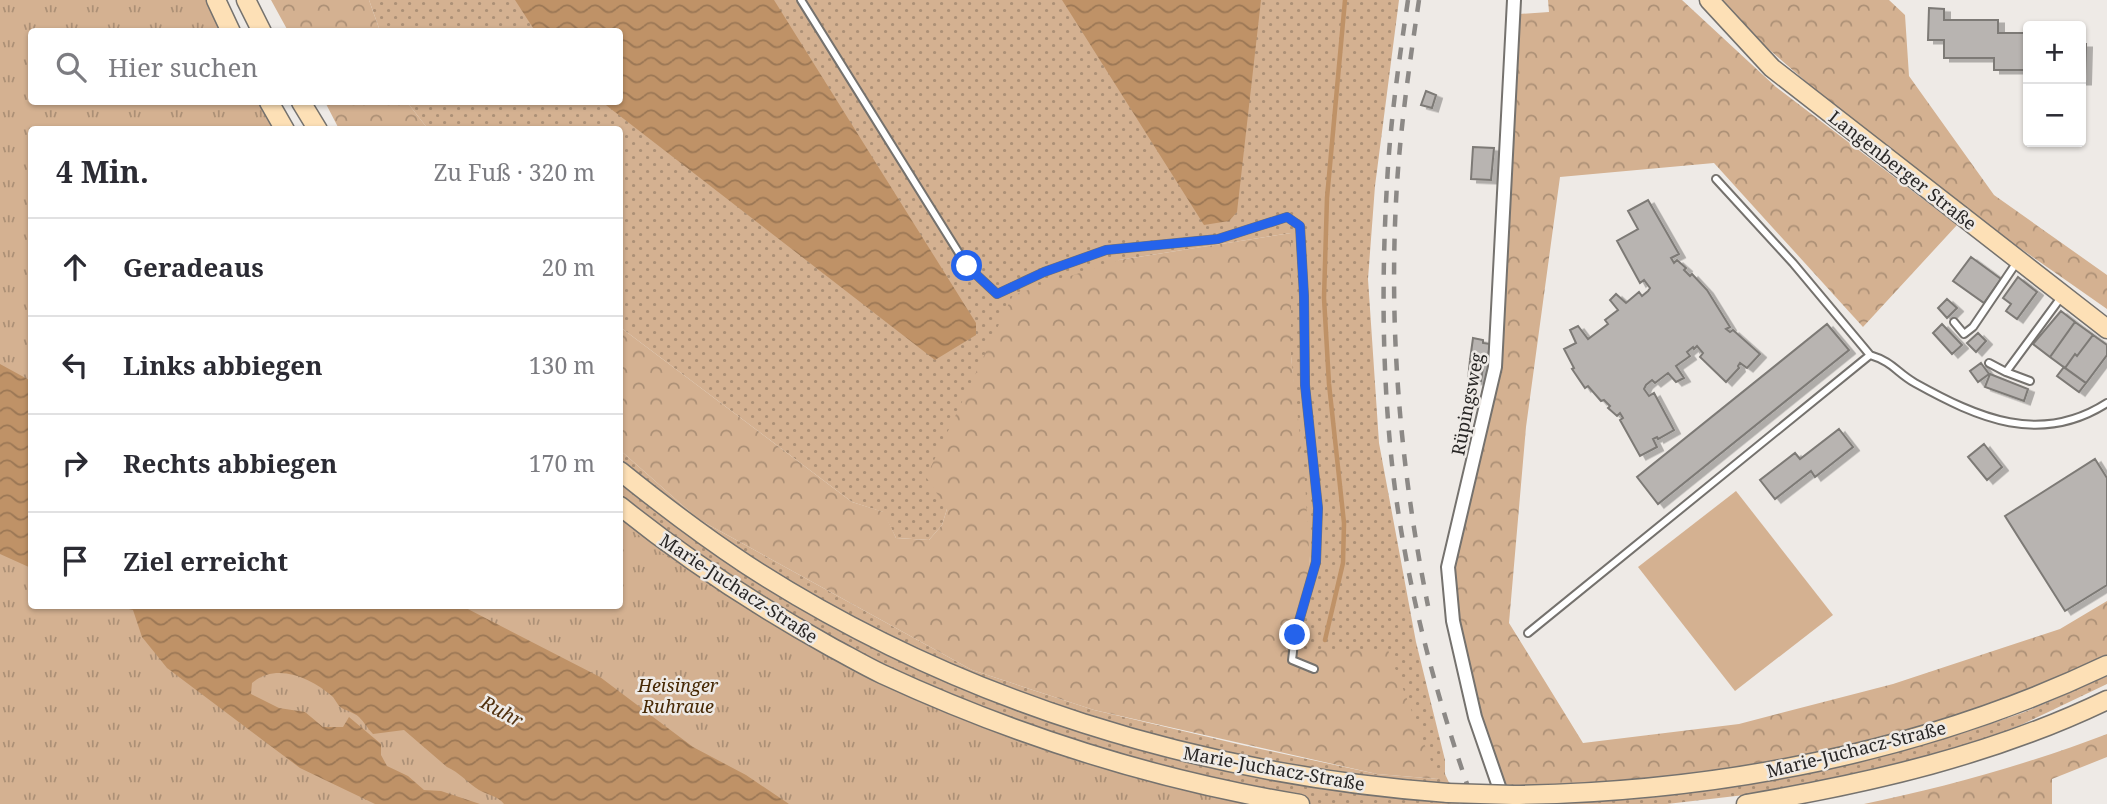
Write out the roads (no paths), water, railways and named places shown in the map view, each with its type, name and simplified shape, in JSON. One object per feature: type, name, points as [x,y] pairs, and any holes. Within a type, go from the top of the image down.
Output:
[{"type":"main road","points":[[216,0],[229,28]]},
{"type":"main road","points":[[246,0],[260,28]]},
{"type":"main road","name":"Langenberger Straße","points":[[1709,0],[1772,68],[2107,329]]},
{"type":"main road","points":[[272,105],[283,126]]},
{"type":"main road","points":[[303,105],[316,126]]},
{"type":"main road","name":"Marie-Juchacz-Straße","points":[[623,473],[676,516],[748,565],[887,644],[959,679],[1046,712],[1135,740],[1214,759],[1328,781],[1509,799],[1640,790],[1811,764],[1908,740],[1997,712],[2107,665]]},
{"type":"main road","name":"Marie-Juchacz-Straße","points":[[623,508],[734,589],[802,631],[880,673],[1034,738],[1129,767],[1238,794],[1300,804]]},
{"type":"main road","name":"Marie-Juchacz-Straße","points":[[1746,804],[1833,789],[1915,769],[2007,741],[2107,700]]},
{"type":"street","name":"Rüpingsweg","points":[[1509,799],[1475,717],[1453,621],[1448,567],[1495,367],[1514,0]]},
{"type":"lane","points":[[801,0],[967,266],[997,294],[1044,272],[1106,250],[1218,239],[1287,217],[1300,226],[1305,385],[1318,508],[1316,562],[1295,635],[1292,660],[1314,669]]},
{"type":"lane","points":[[1716,179],[1793,263],[1870,355],[1886,360],[1911,381],[1961,407],[1994,419],[2028,426],[2051,426],[2088,415],[2107,403]]},
{"type":"lane","points":[[1954,322],[1964,334],[1973,327],[2018,260]]},
{"type":"lane","points":[[2006,372],[2063,295]]},
{"type":"lane","points":[[1528,633],[1870,355]]},
{"type":"lane","points":[[1989,363],[2030,381]]},
{"type":"water","points":[[515,0],[774,0],[976,323],[976,335],[935,360],[606,105],[623,105],[623,28],[533,28]]},
{"type":"water","points":[[1062,0],[1261,0],[1237,212],[1229,221],[1204,225]]},
{"type":"water","points":[[0,364],[28,379],[28,567],[0,554]]},
{"type":"water","name":"Ruhr","points":[[129,609],[468,609],[600,677],[693,747],[746,775],[789,804],[504,804],[447,767],[404,730],[373,734],[357,715],[341,708],[333,697],[315,684],[283,673],[262,677],[252,683],[251,694],[279,708],[305,712],[323,727],[343,727],[349,717],[381,744],[381,755],[387,766],[408,776],[424,790],[441,791],[480,804],[375,804],[300,768],[167,668],[142,637],[133,610]]},
{"type":"waterway","points":[[1325,640],[1343,563],[1344,523],[1329,384],[1324,298],[1327,198],[1345,0]]},
{"type":"railway","points":[[1408,0],[1388,161],[1385,217],[1384,346],[1387,411],[1402,536],[1421,627],[1445,716],[1474,804]]},
{"type":"railway","points":[[1419,0],[1399,161],[1394,290],[1395,343],[1404,449],[1428,606]]},
{"type":"park label","name":"Heisinger Ruhraue","points":[[678,695]]}]
